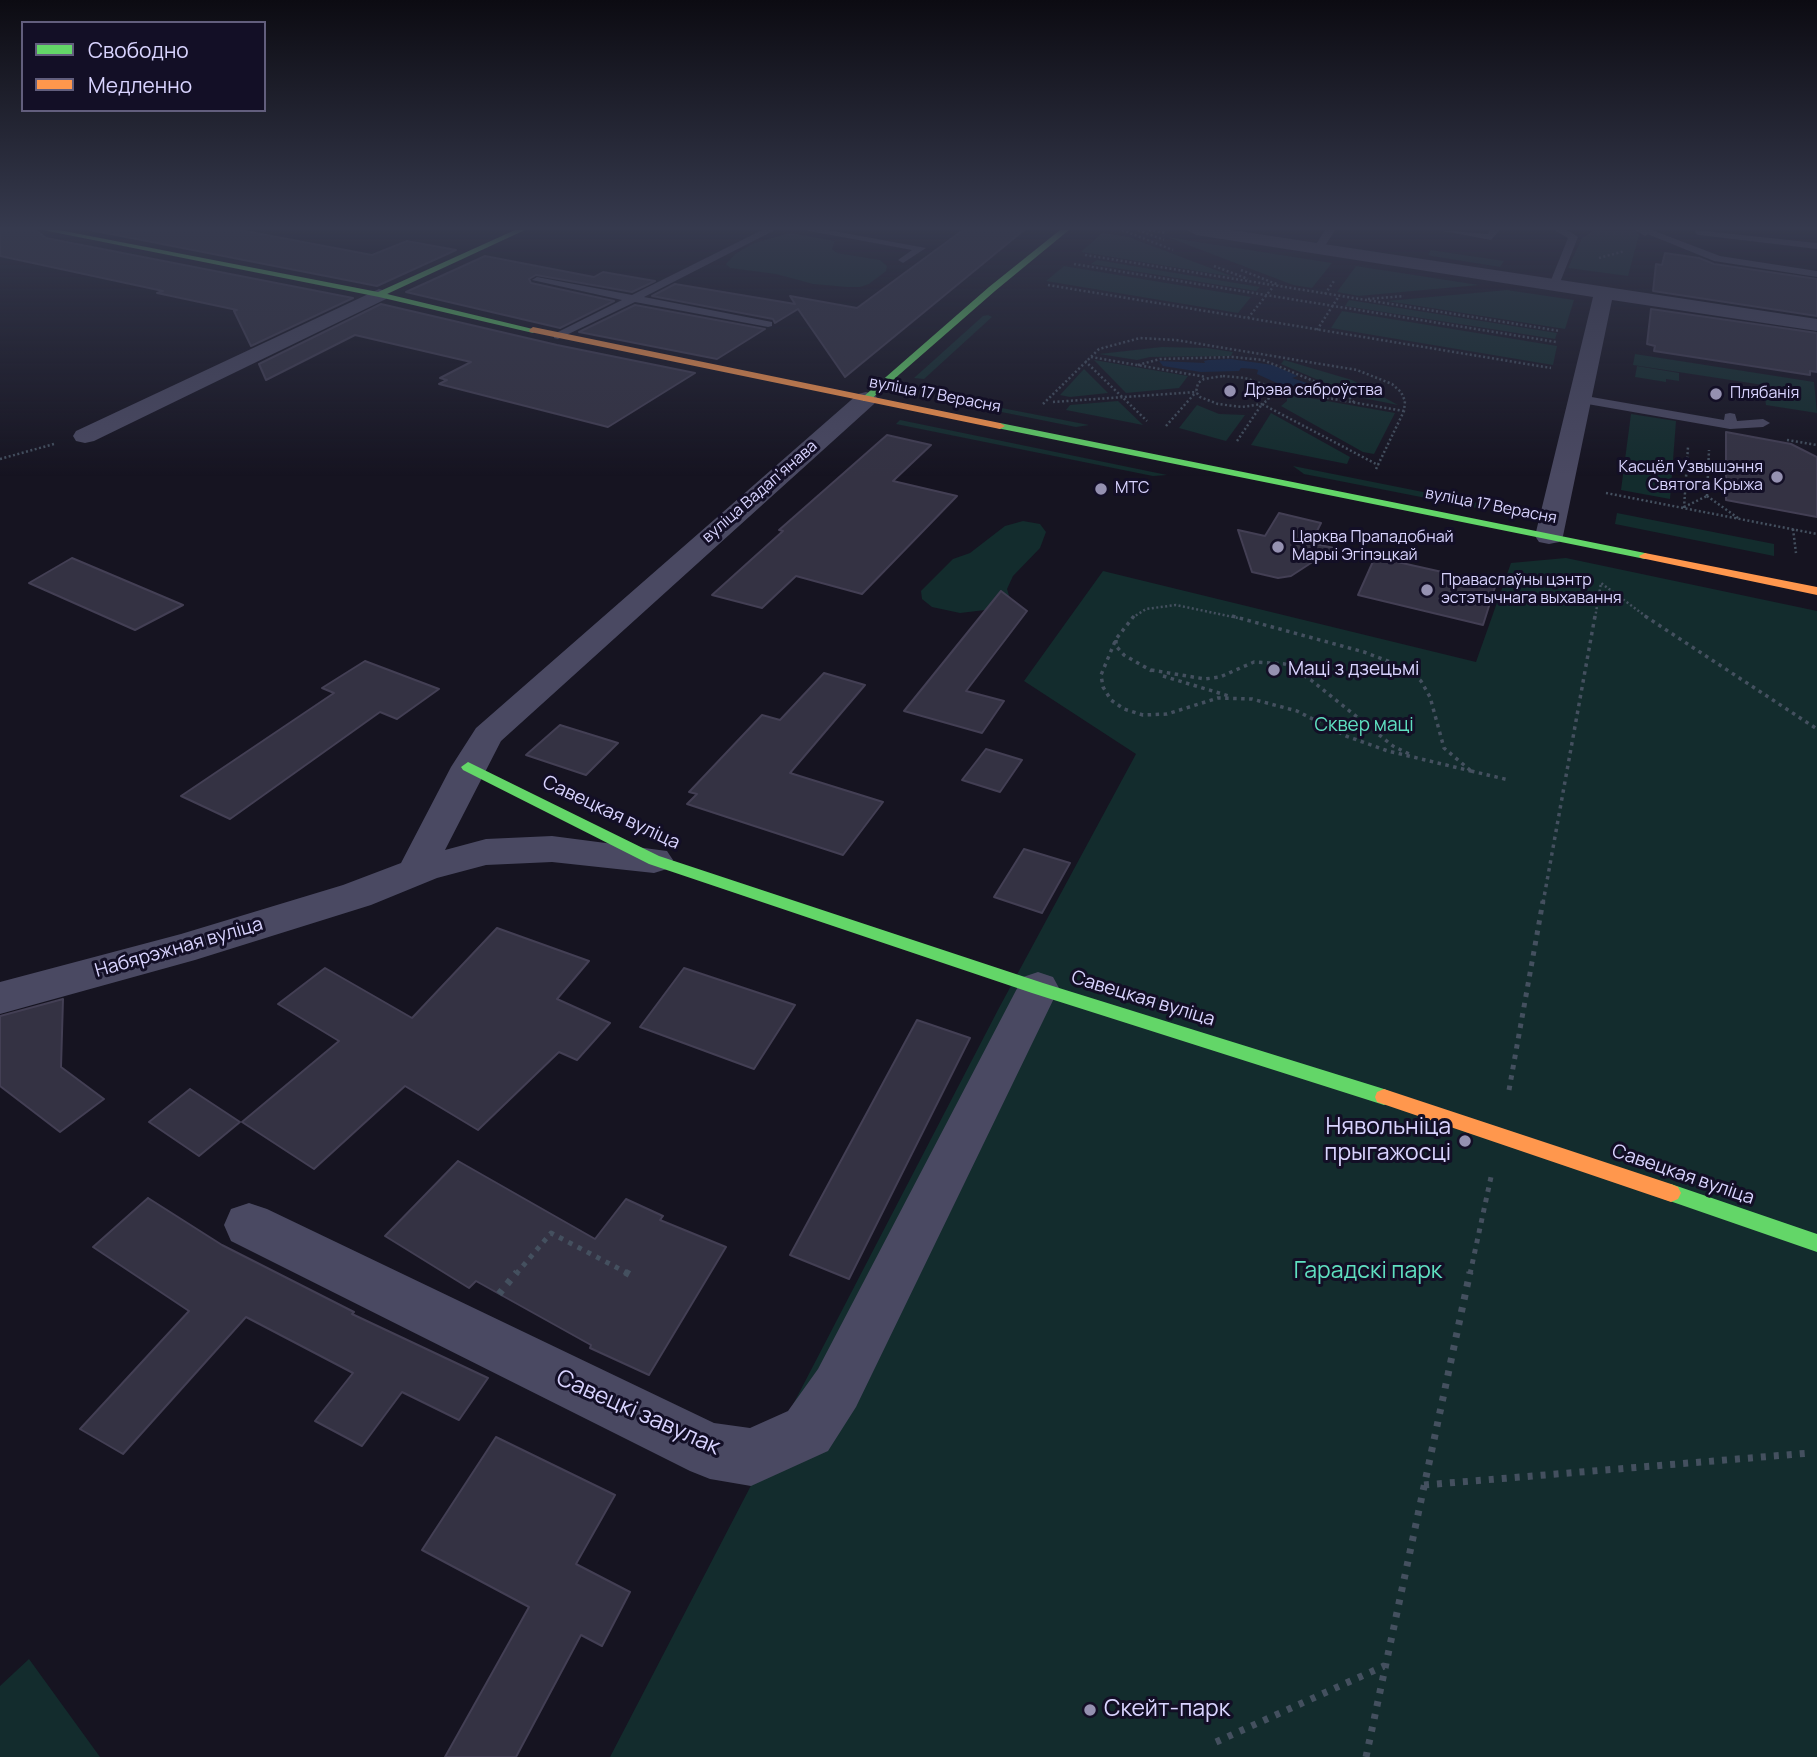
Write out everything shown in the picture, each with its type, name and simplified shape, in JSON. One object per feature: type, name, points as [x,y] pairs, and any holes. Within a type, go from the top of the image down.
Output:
[{"type":"street","points":[[85,436],[344,312]]},
{"type":"street","name":"вуліца 17 Верасня","points":[[453,312],[866,400],[1817,592]]},
{"type":"street","name":"вуліца Вадапʼянава","points":[[468,767],[488,735],[520,704],[966,312]]},
{"type":"street","points":[[1549,536],[1600,312]]},
{"type":"street","points":[[1730,312],[1817,325]]},
{"type":"street","points":[[415,872],[468,767]]},
{"type":"street","name":"Савецкая вуліца","points":[[468,767],[654,860],[1038,988],[1500,1134],[1817,1243]]},
{"type":"street","name":"Набярэжная вуліца","points":[[0,998],[181,949],[356,895],[415,872],[486,852],[552,849],[654,860]]},
{"type":"street","name":"Савецкі завулак","points":[[248,1225],[710,1451],[751,1457],[808,1431],[837,1388],[1038,988]]},
{"type":"lane","points":[[558,336],[604,312]]},
{"type":"lane","points":[[705,312],[768,324]]},
{"type":"lane","points":[[1580,399],[1690,418],[1763,423]]},
{"type":"path","points":[[1205,312],[1550,368]]},
{"type":"path","points":[[1247,319],[1252,312]]},
{"type":"path","points":[[1317,330],[1329,312]]},
{"type":"path","points":[[1364,312],[1557,342]]},
{"type":"path","points":[[1440,312],[1560,331]]},
{"type":"path","points":[[1038,409],[1099,349],[1140,338],[1176,340],[1357,370],[1378,377],[1401,392],[1405,401],[1404,411],[1373,475]]},
{"type":"path","points":[[1264,360],[1267,355]]},
{"type":"path","points":[[1090,357],[1209,378],[1245,378],[1269,388],[1404,411]]},
{"type":"path","points":[[1138,365],[1160,359],[1233,357],[1264,360],[1345,394],[1355,403]]},
{"type":"path","points":[[1085,361],[1150,424]]},
{"type":"path","points":[[1160,433],[1196,392],[1198,383],[1209,378]]},
{"type":"path","points":[[1233,447],[1262,404],[1271,397],[1269,388]]},
{"type":"path","points":[[1045,402],[1196,392],[1208,401],[1230,407],[1262,404],[1378,466]]},
{"type":"path","points":[[1684,508],[1690,418]]},
{"type":"path","points":[[0,459],[85,436]]},
{"type":"path","points":[[1707,496],[1710,439]]},
{"type":"path","points":[[1606,493],[1817,534]]},
{"type":"path","points":[[1684,508],[1707,496]]},
{"type":"path","points":[[1707,496],[1739,519]]},
{"type":"path","points":[[1601,583],[1652,621],[1817,729]]},
{"type":"path","points":[[1235,697],[1209,700],[1167,714],[1143,715],[1124,709],[1111,700],[1103,687],[1101,675],[1116,639],[1133,617],[1146,608],[1176,605],[1209,610],[1389,660],[1406,668],[1421,681],[1430,697],[1444,748],[1471,771]]},
{"type":"path","points":[[1116,639],[1116,646],[1124,655],[1183,683],[1235,697],[1281,705],[1346,736],[1418,759],[1509,780]]},
{"type":"path","points":[[1151,670],[1205,679],[1220,677],[1254,662],[1285,664],[1311,680],[1393,746],[1418,759]]},
{"type":"path","points":[[466,1332],[551,1233],[634,1278]]},
{"type":"path","points":[[1424,1485],[1810,1453]]},
{"type":"path","points":[[1216,1742],[1384,1666]]},
{"type":"green space","points":[[1341,312],[1348,312],[1557,346],[1553,365],[1331,328]]},
{"type":"green space","points":[[1383,312],[1425,312],[1557,333],[1555,339]]},
{"type":"green space","points":[[1457,312],[1570,312],[1565,329]]},
{"type":"green space","points":[[983,316],[992,317],[924,379],[914,378]]},
{"type":"green space","points":[[1162,347],[1207,348],[1233,352],[1231,356],[1150,357],[1137,360],[1099,354]]},
{"type":"green space","points":[[1635,354],[1814,382],[1817,413],[1766,405],[1763,385],[1633,365]]},
{"type":"green space","points":[[1094,360],[1188,376],[1179,388],[1126,393]]},
{"type":"green space","points":[[1284,360],[1352,380],[1398,405],[1358,397],[1281,364]]},
{"type":"green space","points":[[1637,366],[1679,373],[1679,381],[1666,379],[1666,382],[1635,377]]},
{"type":"green space","points":[[1084,369],[1108,393],[1070,397],[1060,395]]},
{"type":"green space","points":[[1287,394],[1395,413],[1374,454],[1363,452],[1281,406],[1287,401]]},
{"type":"green space","points":[[940,396],[1089,425],[1076,427],[937,399]]},
{"type":"green space","points":[[1118,401],[1143,425],[1066,410],[1070,405]]},
{"type":"green space","points":[[1197,405],[1219,414],[1245,415],[1226,441],[1179,428]]},
{"type":"green space","points":[[1271,413],[1350,457],[1347,464],[1251,445]]},
{"type":"green space","points":[[1631,414],[1676,421],[1670,499],[1621,490]]},
{"type":"green space","points":[[900,420],[1167,475],[1153,476],[896,424]]},
{"type":"green space","points":[[1293,466],[1488,505],[1487,510],[1304,474]]},
{"type":"green space","points":[[1617,513],[1774,544],[1774,556],[1615,524]]},
{"type":"green space","points":[[1023,521],[1040,524],[1046,532],[1040,548],[1013,576],[1007,589],[1010,599],[1002,608],[960,613],[932,607],[922,599],[921,591],[953,559],[970,553],[1005,526]]},
{"type":"green space","name":"Гарадскі парк","points":[[1566,558],[1817,611],[1817,1757],[610,1757],[999,1008],[1136,754],[1024,681],[1103,571],[1476,662],[1511,563]]},
{"type":"green space","points":[[29,1659],[100,1757],[0,1757],[0,1686]]},
{"type":"water","points":[[1230,359],[1273,365],[1298,376],[1292,378],[1334,392],[1324,394],[1288,388],[1257,374],[1258,370],[1255,369],[1201,372],[1163,366],[1159,361],[1205,363],[1204,361],[1208,360]]},
{"type":"building","points":[[234,312],[323,312],[251,346]]},
{"type":"building","points":[[365,312],[415,312],[695,373],[608,427],[439,384],[447,380],[440,378],[471,362],[355,335],[266,380],[259,364]]},
{"type":"building","points":[[492,312],[592,312],[560,328]]},
{"type":"building","points":[[620,312],[673,312],[765,329],[717,359],[579,332]]},
{"type":"building","points":[[736,312],[793,312],[775,323],[773,319]]},
{"type":"building","points":[[800,312],[924,312],[845,377]]},
{"type":"building","points":[[1651,312],[1672,312],[1817,333],[1817,372],[1810,371],[1810,375],[1654,351],[1655,346],[1647,344]]},
{"type":"building","points":[[1791,312],[1817,312],[1817,316]]},
{"type":"building","name":"Касцёл Узвышэння Святога Крыжа","points":[[1726,432],[1791,444],[1817,457],[1817,517],[1726,500]]},
{"type":"building","points":[[887,435],[931,445],[893,481],[957,496],[862,594],[796,576],[762,608],[712,595],[783,531],[779,530]]},
{"type":"building","name":"Царква Прападобнай Марыі Эгіпэцкай","points":[[1279,513],[1321,523],[1311,543],[1334,548],[1291,576],[1278,578],[1252,572],[1238,530],[1265,536]]},
{"type":"building","name":"Праваслаўны цэнтр эстэтычнага выхавання","points":[[1375,557],[1496,584],[1483,625],[1358,595]]},
{"type":"building","points":[[72,558],[183,605],[135,630],[29,583]]},
{"type":"building","points":[[1001,591],[1027,611],[966,691],[1004,701],[982,733],[904,711]]},
{"type":"building","points":[[365,661],[439,689],[397,719],[380,712],[230,819],[181,796],[334,693],[322,688]]},
{"type":"building","points":[[824,673],[865,685],[790,773],[883,802],[843,855],[687,804],[697,794],[689,792],[762,715],[780,720]]},
{"type":"building","points":[[560,725],[618,743],[586,775],[526,755]]},
{"type":"building","points":[[986,749],[1022,760],[1000,792],[962,780]]},
{"type":"building","points":[[1024,849],[1070,863],[1042,913],[994,897]]},
{"type":"building","points":[[497,928],[589,961],[557,999],[610,1023],[577,1060],[559,1052],[478,1130],[405,1086],[314,1169],[242,1122],[339,1041],[278,1004],[325,968],[412,1018]]},
{"type":"building","points":[[684,968],[795,1005],[754,1069],[640,1027]]},
{"type":"building","points":[[63,999],[61,1067],[104,1099],[60,1132],[0,1086],[0,1016]]},
{"type":"building","points":[[917,1020],[970,1038],[849,1279],[790,1255]]},
{"type":"building","points":[[190,1089],[240,1122],[199,1156],[149,1122]]},
{"type":"building","points":[[458,1161],[595,1239],[626,1199],[663,1216],[660,1220],[726,1247],[649,1375],[590,1348],[591,1345],[476,1281],[469,1288],[385,1236]]},
{"type":"building","points":[[148,1198],[222,1245],[354,1312],[352,1314],[488,1378],[459,1420],[402,1392],[362,1446],[315,1421],[353,1373],[246,1317],[123,1454],[80,1429],[189,1311],[93,1247]]},
{"type":"building","points":[[496,1437],[615,1495],[576,1564],[630,1592],[602,1646],[581,1635],[516,1757],[445,1757],[529,1607],[422,1550]]},
{"type":"traffic: fast","points":[[454,312],[533,330]]},
{"type":"traffic: fast","points":[[866,399],[966,312]]},
{"type":"traffic: fast","points":[[1000,426],[1645,556]]},
{"type":"traffic: fast","points":[[468,767],[654,860],[1038,988],[1384,1097]]},
{"type":"traffic: fast","points":[[1671,1193],[1817,1243]]},
{"type":"traffic: slow","points":[[533,330],[1000,426]]},
{"type":"traffic: slow","points":[[1645,556],[1817,591]]},
{"type":"traffic: slow","points":[[1384,1097],[1671,1193]]},
{"type":"place","name":"Дрэва сяброўства","points":[[1230,391]]},
{"type":"place","name":"Плябанія","points":[[1716,394]]},
{"type":"place","name":"Касцёл Узвышэння Святога Крыжа","points":[[1777,477]]},
{"type":"place","name":"МТС","points":[[1101,489]]},
{"type":"place","name":"Царква Прападобнай Марыі Эгіпэцкай","points":[[1278,547]]},
{"type":"place","name":"Праваслаўны цэнтр эстэтычнага выхавання","points":[[1427,590]]},
{"type":"place","name":"Маці з дзецьмі","points":[[1274,670]]},
{"type":"place","name":"Нявольніца прыгажосці","points":[[1465,1141]]},
{"type":"place","name":"Скейт-парк","points":[[1090,1710]]},
{"type":"park label","name":"Сквер маці","points":[[1364,726]]}]
